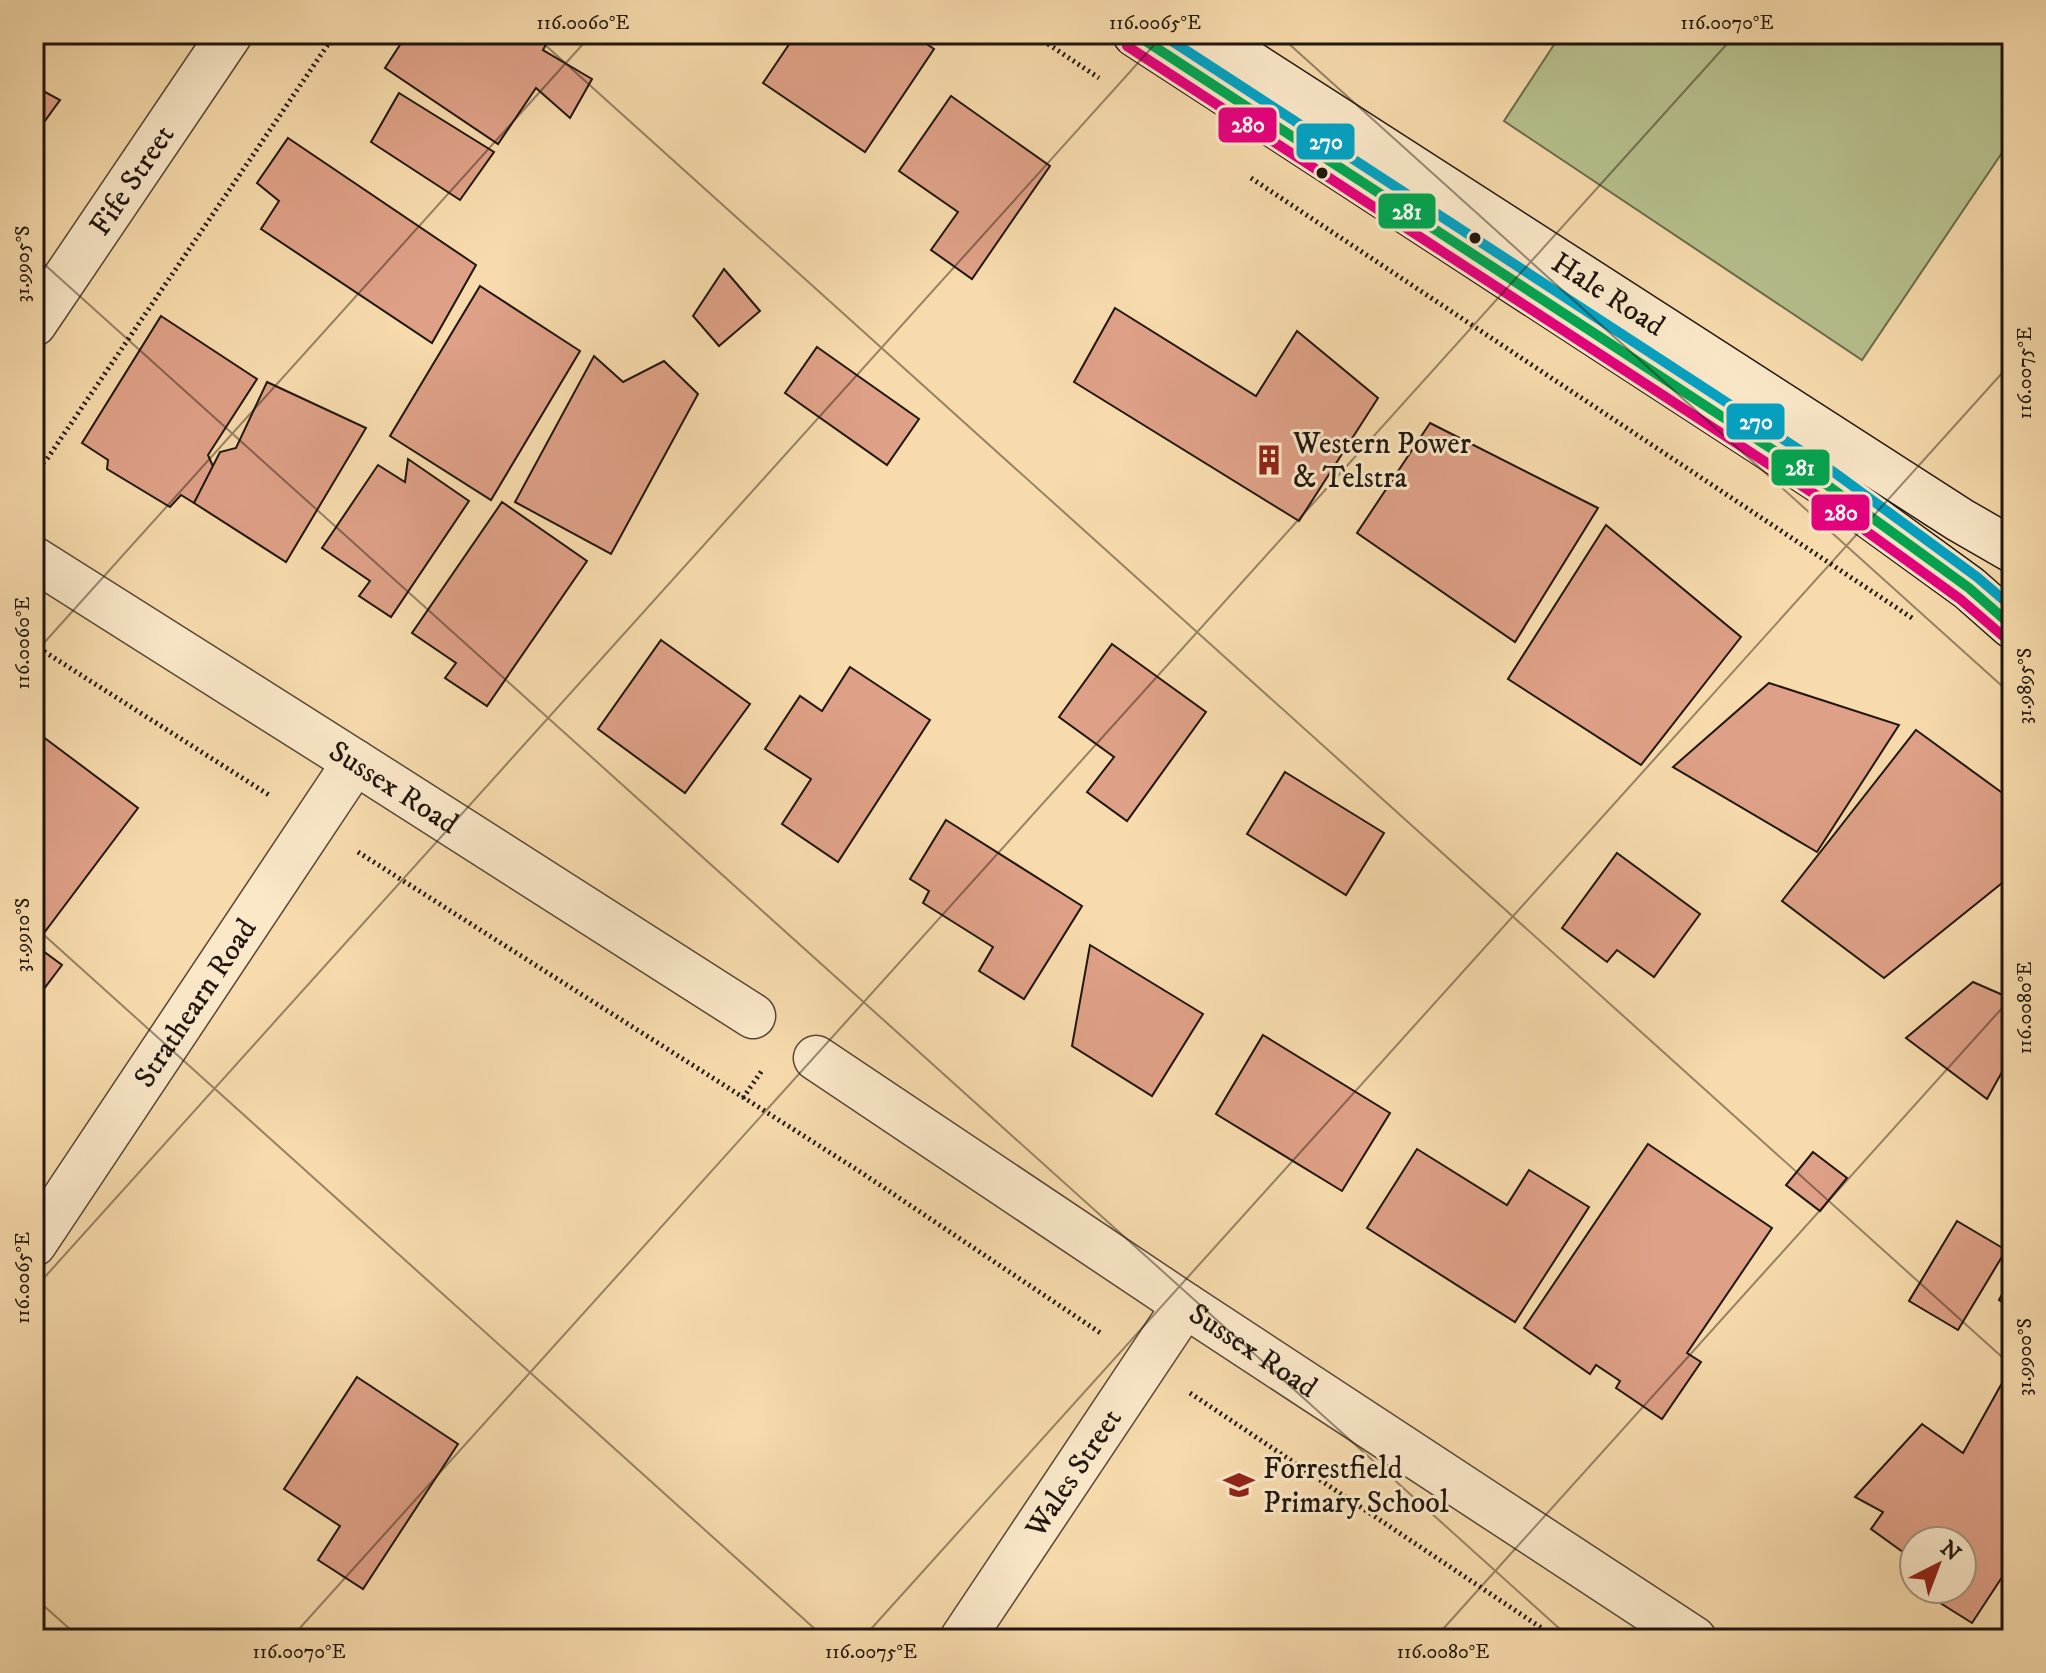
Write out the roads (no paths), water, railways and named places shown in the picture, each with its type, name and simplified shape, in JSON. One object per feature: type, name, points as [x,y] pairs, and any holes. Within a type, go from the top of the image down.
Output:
[{"type":"street","name":"Fife Street","points":[[34,324],[230,34]]},
{"type":"street","name":"Hale Road","points":[[1135,34],[1827,485],[1969,588],[2012,626]]},
{"type":"street","name":"Hale Road","points":[[1205,34],[1934,503],[2012,550]]},
{"type":"street","name":"Sussex Road","points":[[34,559],[753,1016]]},
{"type":"street","name":"Strathearn Road","points":[[34,1244],[355,762]]},
{"type":"street","name":"Sussex Road","points":[[816,1058],[1694,1639]]},
{"type":"street","name":"Wales Street","points":[[962,1639],[1185,1305]]},
{"type":"place","name":"Western Power & Telstra","points":[[1269,460]]},
{"type":"place","name":"Forrestfield Primary School","points":[[1239,1485]]}]
